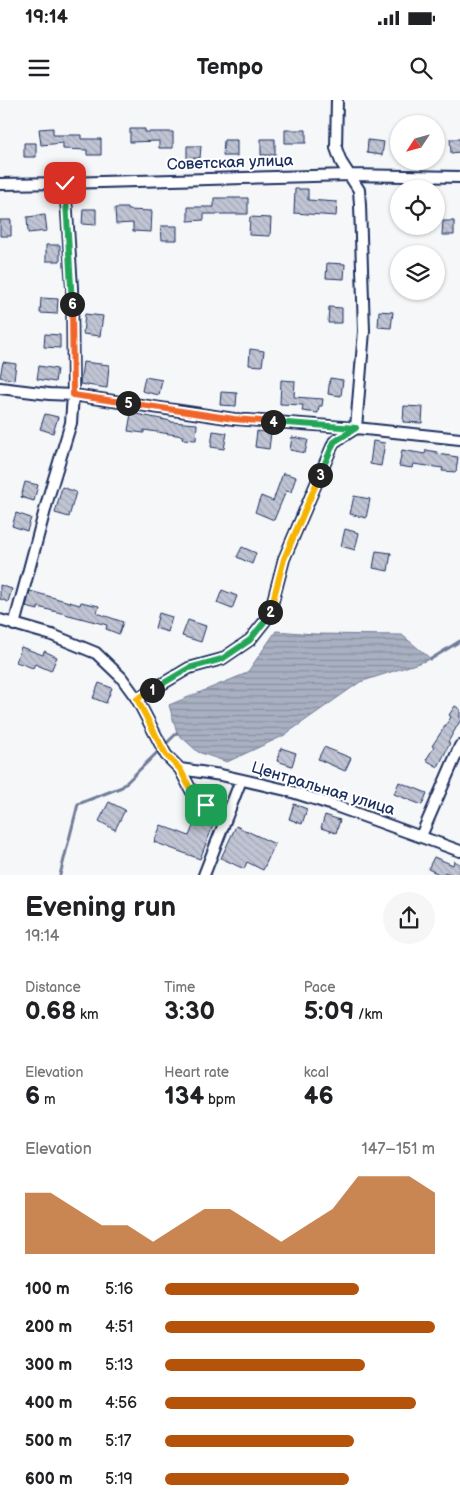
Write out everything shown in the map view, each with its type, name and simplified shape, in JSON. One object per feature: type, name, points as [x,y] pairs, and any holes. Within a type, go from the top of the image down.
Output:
[{"type":"street","points":[[337,100],[336,148],[341,162],[359,190],[364,331],[356,428]]},
{"type":"street","name":"Советская улица","points":[[0,184],[349,175],[460,177]]},
{"type":"street","points":[[14,625],[49,495],[71,423],[73,395],[72,288],[65,183]]},
{"type":"street","points":[[0,388],[73,395],[234,419],[356,428],[460,439]]},
{"type":"street","points":[[137,699],[189,668],[222,659],[250,640],[269,616],[284,559],[334,442],[356,428]]},
{"type":"street","points":[[0,620],[52,636],[96,653],[121,677],[137,699],[153,734],[166,755],[180,769],[195,798],[227,816]]},
{"type":"street","points":[[422,836],[460,746]]},
{"type":"street","name":"Центральная улица","points":[[180,769],[286,790],[422,836],[460,851]]},
{"type":"street","points":[[204,875],[241,780]]},
{"type":"water","points":[[276,631],[314,634],[402,635],[431,659],[360,682],[283,736],[227,762],[198,752],[177,733],[169,705],[247,673]]},
{"type":"building","points":[[53,128],[53,135],[81,135],[81,139],[101,139],[101,155],[87,155],[87,150],[63,149],[63,143],[41,145],[39,129]]},
{"type":"building","points":[[130,129],[145,129],[145,132],[173,132],[173,148],[159,148],[159,141],[130,142]]},
{"type":"building","points":[[285,130],[306,130],[306,143],[285,143]]},
{"type":"building","points":[[261,139],[275,139],[275,155],[261,155]]},
{"type":"building","points":[[450,139],[460,139],[460,152],[451,153]]},
{"type":"building","points":[[224,140],[237,140],[237,156],[223,156]]},
{"type":"building","points":[[368,140],[384,142],[382,155],[367,153]]},
{"type":"building","points":[[24,143],[36,143],[36,157],[24,157]]},
{"type":"building","points":[[187,146],[201,146],[200,158],[187,158]]},
{"type":"building","points":[[295,189],[308,189],[308,200],[337,202],[336,216],[294,213]]},
{"type":"building","points":[[214,198],[248,198],[248,214],[204,214],[204,220],[188,221],[188,207],[214,207]]},
{"type":"building","points":[[115,208],[152,211],[151,232],[133,231],[133,223],[116,224]]},
{"type":"building","points":[[83,209],[96,209],[96,225],[82,224]]},
{"type":"building","points":[[45,215],[47,231],[28,233],[27,217]]},
{"type":"building","points":[[250,217],[271,218],[270,236],[249,235]]},
{"type":"building","points":[[0,220],[11,220],[11,236],[0,236]]},
{"type":"building","points":[[445,221],[454,221],[454,235],[445,235]]},
{"type":"building","points":[[161,226],[177,226],[177,240],[162,240]]},
{"type":"building","points":[[46,245],[60,245],[60,261],[46,261]]},
{"type":"building","points":[[327,263],[345,264],[344,279],[326,278]]},
{"type":"building","points":[[41,298],[58,299],[57,314],[40,313]]},
{"type":"building","points":[[329,307],[342,308],[342,323],[328,323]]},
{"type":"building","points":[[379,311],[393,312],[391,328],[378,327]]},
{"type":"building","points":[[85,314],[103,316],[100,336],[83,334]]},
{"type":"building","points":[[45,334],[60,335],[60,348],[44,347]]},
{"type":"building","points":[[250,349],[264,351],[262,366],[249,365]]},
{"type":"building","points":[[3,362],[16,364],[14,380],[0,377]]},
{"type":"building","points":[[83,362],[109,365],[107,388],[80,384]]},
{"type":"building","points":[[39,366],[57,369],[55,382],[37,379]]},
{"type":"building","points":[[145,377],[162,380],[159,395],[142,391]]},
{"type":"building","points":[[330,378],[343,380],[341,396],[328,394]]},
{"type":"building","points":[[281,380],[295,381],[294,397],[323,399],[318,413],[302,411],[303,405],[280,404]]},
{"type":"building","points":[[221,392],[237,393],[236,406],[220,405]]},
{"type":"building","points":[[404,406],[423,407],[422,423],[403,422]]},
{"type":"building","points":[[131,413],[171,422],[197,424],[196,440],[182,439],[183,436],[144,430],[144,433],[128,431]]},
{"type":"building","points":[[45,414],[58,417],[53,433],[40,429]]},
{"type":"building","points":[[213,431],[227,433],[224,449],[211,447]]},
{"type":"building","points":[[257,431],[271,433],[269,449],[255,447]]},
{"type":"building","points":[[292,437],[308,440],[305,453],[290,450]]},
{"type":"building","points":[[373,441],[385,443],[381,466],[370,464]]},
{"type":"building","points":[[402,450],[425,454],[426,450],[437,452],[437,454],[458,457],[456,472],[442,471],[443,468],[413,464],[412,468],[399,466]]},
{"type":"building","points":[[283,473],[296,477],[291,492],[286,491],[274,520],[255,512],[261,496],[273,501]]},
{"type":"building","points":[[25,482],[38,485],[34,501],[21,497]]},
{"type":"building","points":[[62,487],[76,492],[69,517],[55,513]]},
{"type":"building","points":[[354,496],[370,499],[366,518],[350,514]]},
{"type":"building","points":[[16,513],[31,518],[27,531],[12,526]]},
{"type":"building","points":[[345,529],[359,533],[355,550],[341,546]]},
{"type":"building","points":[[242,547],[256,553],[252,564],[237,557]]},
{"type":"building","points":[[376,551],[391,553],[388,571],[373,568]]},
{"type":"building","points":[[0,585],[12,589],[8,602],[0,599]]},
{"type":"building","points":[[222,590],[237,596],[232,609],[217,603]]},
{"type":"building","points":[[30,591],[80,605],[81,602],[99,606],[97,613],[123,622],[119,634],[106,629],[107,625],[38,607],[38,610],[26,607]]},
{"type":"building","points":[[159,613],[172,617],[168,632],[155,628]]},
{"type":"building","points":[[188,620],[206,626],[201,642],[182,636]]},
{"type":"building","points":[[21,647],[43,655],[44,651],[57,657],[51,671],[35,664],[33,668],[16,662]]},
{"type":"building","points":[[99,683],[112,688],[106,703],[93,698]]},
{"type":"building","points":[[455,706],[460,709],[460,721],[448,742],[450,743],[438,767],[426,760],[434,747],[432,746],[451,717],[449,715]]},
{"type":"building","points":[[324,747],[351,758],[345,771],[318,759]]},
{"type":"building","points":[[281,748],[296,753],[292,766],[277,761]]},
{"type":"building","points":[[399,782],[427,793],[422,805],[394,794]]},
{"type":"building","points":[[109,802],[125,810],[115,830],[99,821]]},
{"type":"building","points":[[294,804],[307,809],[302,824],[289,819]]},
{"type":"building","points":[[200,809],[216,818],[200,859],[154,842],[161,825],[189,836]]},
{"type":"building","points":[[325,815],[340,820],[336,833],[321,828]]},
{"type":"building","points":[[236,826],[275,844],[263,870],[247,862],[244,869],[221,858]]},
{"type":"building","points":[[434,857],[453,865],[454,861],[460,864],[460,875],[452,875],[445,872],[441,875],[428,869]]},
{"type":"waterway","points":[[431,659],[460,641]]},
{"type":"waterway","points":[[60,875],[78,804],[122,787],[177,733]]},
{"type":"route","points":[[65,183],[72,288],[73,395],[234,419],[356,428],[334,442],[284,559],[269,616],[250,640],[222,659],[189,668],[137,699],[153,734],[166,755],[180,769],[195,798],[206,805]]}]
